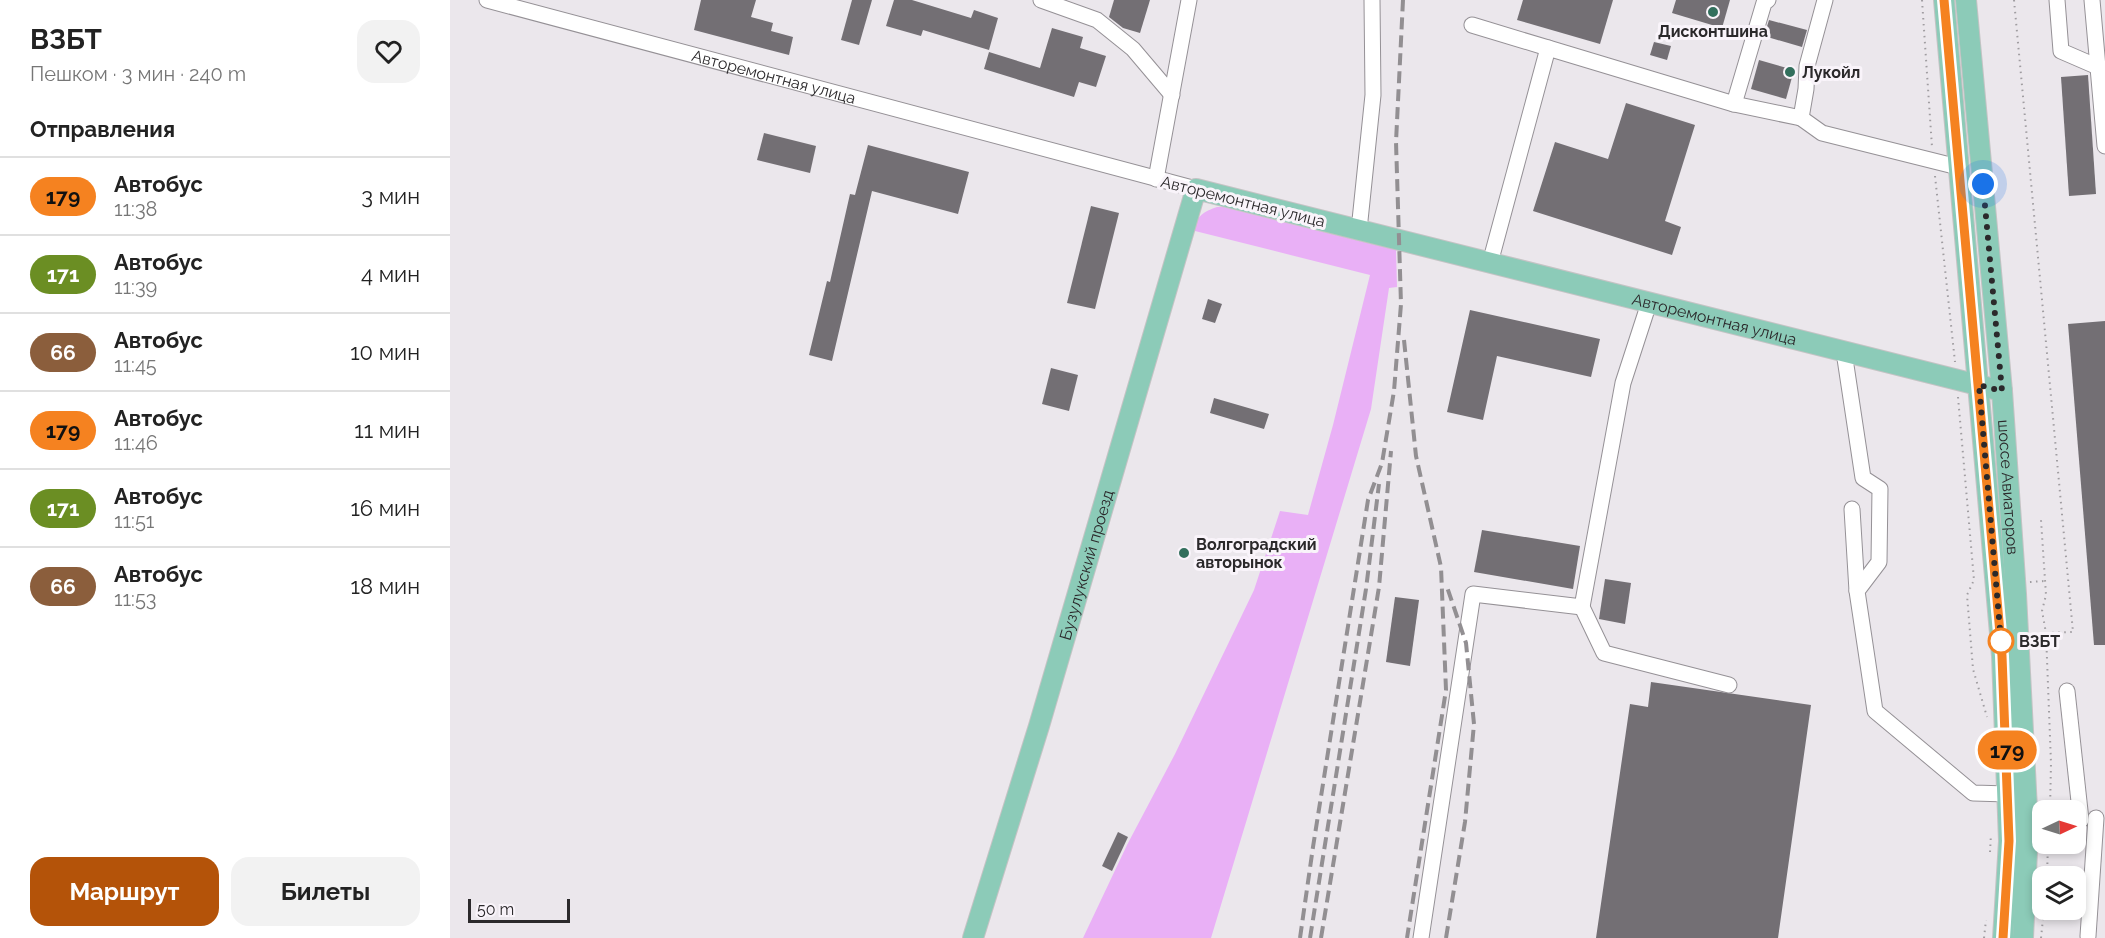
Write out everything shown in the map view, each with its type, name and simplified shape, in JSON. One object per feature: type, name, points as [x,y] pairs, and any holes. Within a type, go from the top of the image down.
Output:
[{"type":"main road","name":"шоссе Авиаторов","points":[[1944,0],[2002,656],[2008,794],[2018,828],[2003,938]]},
{"type":"main road","name":"шоссе Авиаторов","points":[[1966,0],[2002,391],[2016,594],[2018,828],[2023,938]]},
{"type":"main road","name":"Авторемонтная улица","points":[[1196,189],[2002,391]]},
{"type":"main road","name":"Бузулукский проезд","points":[[973,938],[1039,726],[1196,189]]},
{"type":"street","name":"Авторемонтная улица","points":[[487,0],[1196,189]]},
{"type":"street","points":[[1041,0],[1097,20],[1133,49],[1172,95]]},
{"type":"street","points":[[1156,179],[1189,0]]},
{"type":"street","points":[[1359,230],[1373,94],[1372,0]]},
{"type":"street","points":[[1734,104],[1764,3],[1768,0]]},
{"type":"street","points":[[1801,118],[1807,66],[1825,0]]},
{"type":"street","points":[[2057,0],[2061,51],[2098,67]]},
{"type":"street","points":[[2092,0],[2105,146]]},
{"type":"street","points":[[1472,25],[1734,104],[1801,118],[1822,133],[1958,167]]},
{"type":"street","points":[[1490,263],[1548,48]]},
{"type":"street","points":[[1649,303],[1623,383],[1582,608],[1604,653],[1729,685]]},
{"type":"street","points":[[1844,351],[1863,478],[1880,489],[1879,561],[1857,591]]},
{"type":"street","points":[[1852,509],[1857,591],[1875,711],[1973,793],[2008,794]]},
{"type":"street","points":[[1421,938],[1473,594],[1582,608]]},
{"type":"street","points":[[2067,691],[2090,819],[2088,936]]},
{"type":"path","points":[[1922,0],[1934,161],[1957,380],[1974,580],[1967,595],[1973,669],[1989,723]]},
{"type":"path","points":[[2014,0],[2073,632],[2046,633]]},
{"type":"path","points":[[2041,520],[2046,595],[2042,611],[2046,633],[2050,800]]},
{"type":"path","points":[[1990,856],[2018,828]]},
{"type":"path","points":[[1984,938],[1986,917]]},
{"type":"path","points":[[2041,938],[2043,920]]},
{"type":"shaded area","points":[[1217,207],[1396,250],[1397,287],[1389,288],[1371,409],[1211,938],[1083,938],[1254,590],[1280,511],[1308,515],[1370,275],[1195,231],[1198,218],[1208,210]]},
{"type":"building","points":[[701,0],[756,0],[751,17],[773,23],[771,31],[793,37],[789,55],[694,30]]},
{"type":"building","points":[[852,0],[872,0],[859,45],[841,40]]},
{"type":"building","points":[[894,0],[912,0],[971,18],[974,10],[998,18],[989,50],[923,30],[921,36],[886,26]]},
{"type":"building","points":[[1114,0],[1150,0],[1140,33],[1123,28],[1109,17]]},
{"type":"building","points":[[1523,0],[1613,0],[1600,44],[1517,20]]},
{"type":"building","points":[[1676,0],[1730,0],[1722,28],[1672,13]]},
{"type":"building","points":[[1769,20],[1807,30],[1802,47],[1764,36]]},
{"type":"building","points":[[1052,28],[1083,37],[1080,48],[1106,56],[1096,87],[1079,82],[1074,97],[984,69],[989,52],[1040,68]]},
{"type":"building","points":[[1654,42],[1671,46],[1667,60],[1650,55]]},
{"type":"building","points":[[1759,60],[1794,70],[1786,99],[1751,89]]},
{"type":"building","points":[[2088,75],[2096,194],[2069,196],[2061,77]]},
{"type":"building","points":[[1626,103],[1695,125],[1665,221],[1681,227],[1672,255],[1533,211],[1555,142],[1608,159]]},
{"type":"building","points":[[764,133],[816,146],[810,173],[757,160]]},
{"type":"building","points":[[868,145],[969,172],[958,214],[872,191],[832,361],[809,355],[827,281],[830,282],[850,194],[855,195]]},
{"type":"building","points":[[1091,206],[1119,213],[1095,309],[1067,303]]},
{"type":"building","points":[[1208,299],[1222,304],[1215,323],[1202,319]]},
{"type":"building","points":[[1470,310],[1600,339],[1591,377],[1497,356],[1483,420],[1447,412]]},
{"type":"building","points":[[2105,321],[2105,645],[2094,645],[2068,324]]},
{"type":"building","points":[[1051,368],[1078,375],[1069,411],[1042,404]]},
{"type":"building","points":[[1214,398],[1269,414],[1264,429],[1210,413]]},
{"type":"building","points":[[1482,530],[1580,546],[1573,589],[1474,572]]},
{"type":"building","points":[[1605,579],[1631,583],[1625,624],[1599,619]]},
{"type":"building","points":[[1395,597],[1419,600],[1410,666],[1386,662]]},
{"type":"building","points":[[1651,682],[1811,705],[1778,938],[1596,938],[1630,704],[1648,707]]},
{"type":"building","points":[[1118,832],[1128,837],[1112,871],[1102,866]]},
{"type":"railway","points":[[1300,938],[1368,500],[1382,463],[1394,391],[1401,304],[1396,142],[1403,0]]},
{"type":"railway","points":[[1404,340],[1416,456],[1441,567],[1446,690],[1407,938]]},
{"type":"railway","points":[[1321,938],[1379,587],[1391,451]]},
{"type":"railway","points":[[1310,938],[1366,589],[1379,484]]},
{"type":"railway","points":[[1446,584],[1466,643],[1474,724],[1465,822],[1446,938]]},
{"type":"bus line","name":"179","points":[[1944,0],[2002,656],[2008,764],[2009,841],[2003,938]]},
{"type":"place","name":"Дисконтшина","points":[[1713,12]]},
{"type":"place","name":"Лукойл","points":[[1790,72]]},
{"type":"place","name":"Волгоградский авторынок","points":[[1184,553]]},
{"type":"place","name":"ВЗБТ","points":[[2001,641]]},
{"type":"route","points":[[1983,184],[2002,391],[1979,385],[2001,641]]}]
